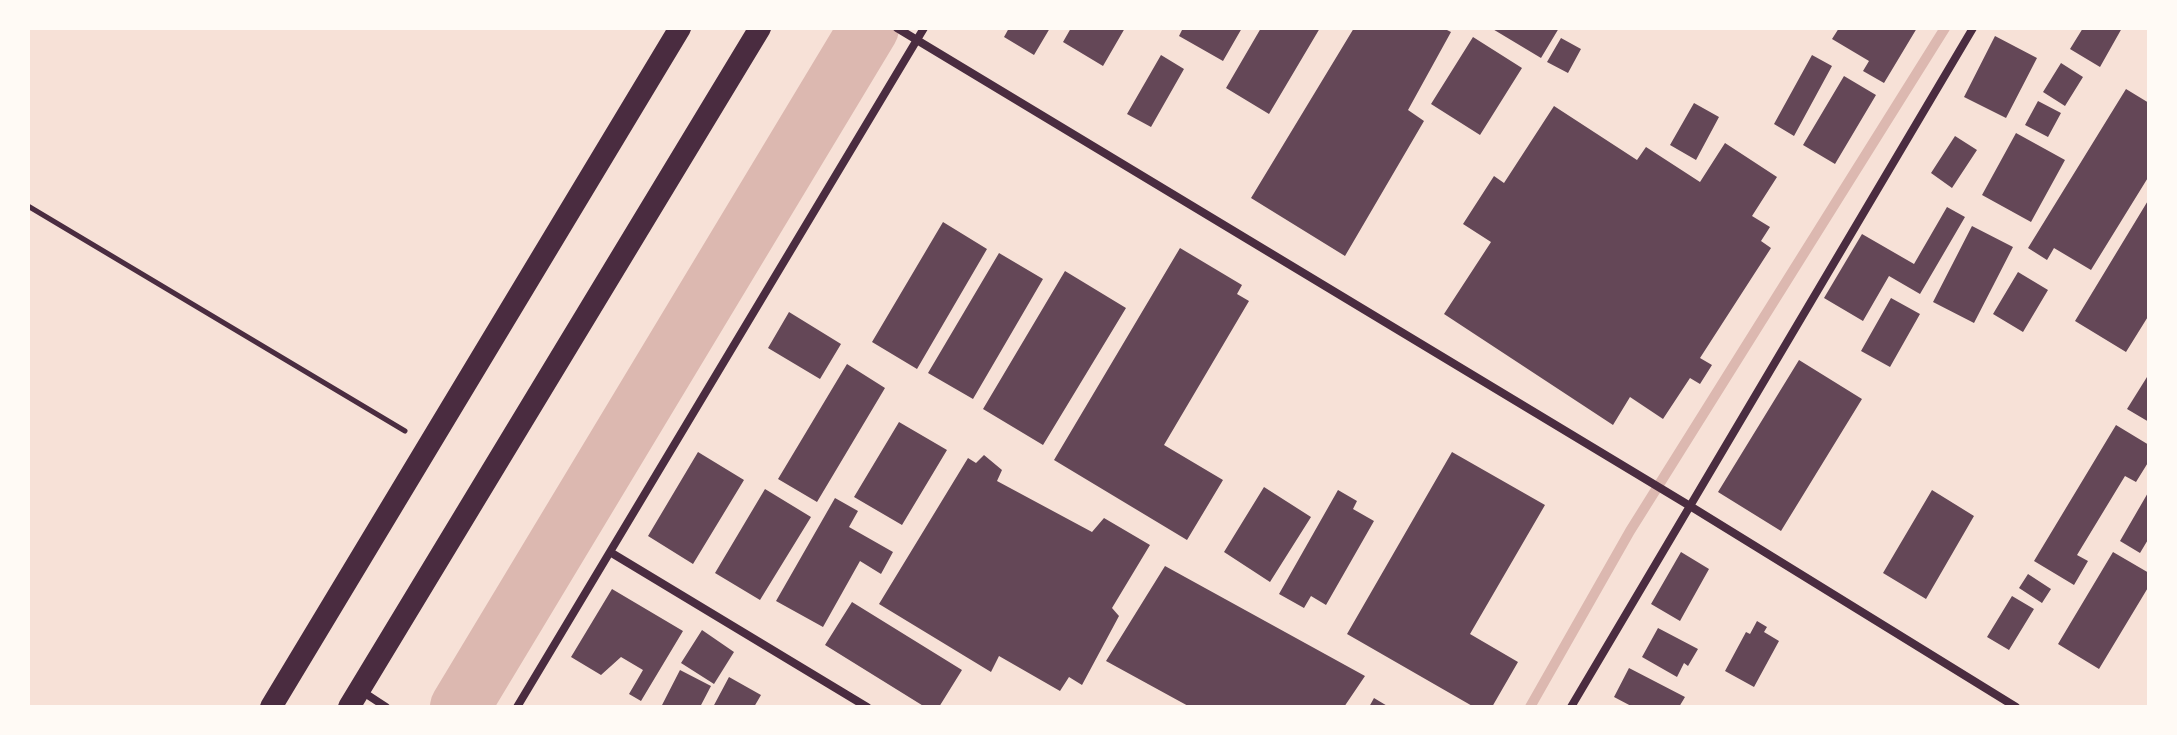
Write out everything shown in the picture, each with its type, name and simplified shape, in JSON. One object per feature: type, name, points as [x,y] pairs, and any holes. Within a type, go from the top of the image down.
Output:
[{"type":"highway","points":[[271,707],[680,28]]},
{"type":"highway","points":[[354,698],[760,28]]},
{"type":"street","points":[[517,707],[924,28]]},
{"type":"street","points":[[1571,707],[1973,28]]},
{"type":"street","points":[[900,30],[1690,506],[2016,707]]},
{"type":"street","points":[[610,552],[867,707]]},
{"type":"street","points":[[354,698],[386,707]]},
{"type":"path","points":[[28,206],[428,445]]},
{"type":"building","points":[[1009,28],[1050,28],[1034,55],[1004,37]]},
{"type":"building","points":[[1071,28],[1125,28],[1103,66],[1063,42]]},
{"type":"building","points":[[1183,28],[1242,28],[1223,61],[1179,36]]},
{"type":"building","points":[[1261,28],[1320,28],[1269,114],[1226,88]]},
{"type":"building","points":[[1354,28],[1443,28],[1451,32],[1408,110],[1424,121],[1345,256],[1251,198]]},
{"type":"building","points":[[1491,28],[1559,28],[1541,58]]},
{"type":"building","points":[[1839,28],[1917,28],[1884,83],[1863,71],[1869,61],[1832,39]]},
{"type":"building","points":[[2083,28],[2122,28],[2100,67],[2070,49]]},
{"type":"building","points":[[1995,36],[2037,58],[2006,118],[1964,97]]},
{"type":"building","points":[[1473,37],[1522,68],[1480,135],[1431,104]]},
{"type":"building","points":[[1561,38],[1581,49],[1568,73],[1547,62]]},
{"type":"building","points":[[1161,55],[1184,69],[1151,127],[1127,114]]},
{"type":"building","points":[[1812,55],[1832,66],[1794,136],[1774,124]]},
{"type":"building","points":[[2061,63],[2083,77],[2065,106],[2043,92]]},
{"type":"building","points":[[1844,76],[1876,95],[1835,164],[1803,145]]},
{"type":"building","points":[[2126,89],[2149,103],[2149,176],[2091,270],[2054,248],[2047,260],[2028,248]]},
{"type":"building","points":[[2038,101],[2061,113],[2048,137],[2025,125]]},
{"type":"building","points":[[1694,103],[1719,117],[1696,160],[1670,145]]},
{"type":"building","points":[[1554,106],[1637,160],[1646,147],[1700,182],[1725,143],[1777,177],[1752,216],[1770,227],[1761,241],[1771,248],[1700,358],[1712,365],[1700,384],[1690,378],[1663,419],[1630,397],[1613,425],[1444,314],[1491,242],[1463,224],[1494,176],[1504,183]]},
{"type":"building","points":[[2016,133],[2065,160],[2031,222],[1982,195]]},
{"type":"building","points":[[1955,136],[1977,150],[1952,188],[1931,173]]},
{"type":"building","points":[[2149,199],[2149,315],[2126,352],[2075,321]]},
{"type":"building","points":[[1947,207],[1965,217],[1920,294],[1889,276],[1863,321],[1824,298],[1862,234],[1914,264]]},
{"type":"building","points":[[943,222],[987,249],[917,369],[872,342]]},
{"type":"building","points":[[1972,226],[2013,247],[1974,323],[1933,302]]},
{"type":"building","points":[[1180,248],[1242,285],[1237,294],[1249,301],[1164,445],[1223,480],[1187,540],[1054,460]]},
{"type":"building","points":[[999,253],[1043,279],[973,399],[928,373]]},
{"type":"building","points":[[1065,271],[1126,308],[1043,445],[983,409]]},
{"type":"building","points":[[2018,272],[2048,290],[2023,332],[1993,314]]},
{"type":"building","points":[[1891,298],[1920,314],[1890,367],[1861,351]]},
{"type":"building","points":[[789,312],[841,344],[820,379],[768,348]]},
{"type":"building","points":[[1799,360],[1862,399],[1781,531],[1718,492]]},
{"type":"building","points":[[847,364],[885,388],[817,502],[778,479]]},
{"type":"building","points":[[2149,378],[2149,422],[2127,409]]},
{"type":"building","points":[[899,422],[947,450],[902,525],[854,497]]},
{"type":"building","points":[[2116,425],[2149,445],[2149,461],[2136,482],[2125,476],[2077,555],[2088,561],[2074,585],[2034,561]]},
{"type":"building","points":[[698,452],[744,480],[693,564],[648,536]]},
{"type":"building","points":[[1452,452],[1545,505],[1470,634],[1518,662],[1492,707],[1474,707],[1347,634]]},
{"type":"building","points":[[984,455],[1002,470],[997,481],[1092,532],[1104,518],[1150,545],[1112,608],[1119,616],[1082,685],[1069,677],[1060,691],[999,656],[991,672],[879,604],[968,458],[976,463]]},
{"type":"building","points":[[1264,487],[1311,517],[1270,582],[1224,552]]},
{"type":"building","points":[[765,489],[811,517],[760,600],[715,573]]},
{"type":"building","points":[[1338,490],[1357,501],[1353,509],[1374,521],[1326,605],[1311,596],[1304,608],[1279,594]]},
{"type":"building","points":[[1932,490],[1974,516],[1926,599],[1883,573]]},
{"type":"building","points":[[2149,491],[2149,538],[2140,553],[2120,541]]},
{"type":"building","points":[[835,498],[858,511],[849,527],[893,552],[881,574],[860,561],[823,627],[776,601]]},
{"type":"building","points":[[1681,552],[1709,569],[1680,621],[1651,604]]},
{"type":"building","points":[[2113,552],[2149,573],[2149,586],[2099,669],[2058,644]]},
{"type":"building","points":[[1165,566],[1365,676],[1344,707],[1190,707],[1106,661]]},
{"type":"building","points":[[2028,574],[2051,589],[2042,603],[2019,588]]},
{"type":"building","points":[[612,589],[683,631],[641,701],[629,694],[643,670],[621,657],[601,675],[571,657]]},
{"type":"building","points":[[2012,596],[2034,609],[2009,650],[1987,637]]},
{"type":"building","points":[[852,602],[962,670],[939,707],[925,707],[825,645]]},
{"type":"building","points":[[1757,621],[1767,627],[1764,632],[1779,641],[1754,687],[1725,671],[1746,632],[1750,634]]},
{"type":"building","points":[[1658,628],[1698,649],[1688,666],[1684,663],[1677,677],[1642,657]]},
{"type":"building","points":[[702,630],[734,652],[714,684],[681,663]]},
{"type":"building","points":[[1629,668],[1685,697],[1679,707],[1633,707],[1614,697]]},
{"type":"building","points":[[680,670],[711,686],[700,707],[661,707]]},
{"type":"building","points":[[729,677],[761,695],[754,707],[713,707]]},
{"type":"building","points":[[1374,698],[1389,707],[1369,707]]},
{"type":"waterway","points":[[460,707],[869,28]]},
{"type":"waterway","points":[[1530,707],[1630,531],[1945,28]]}]
